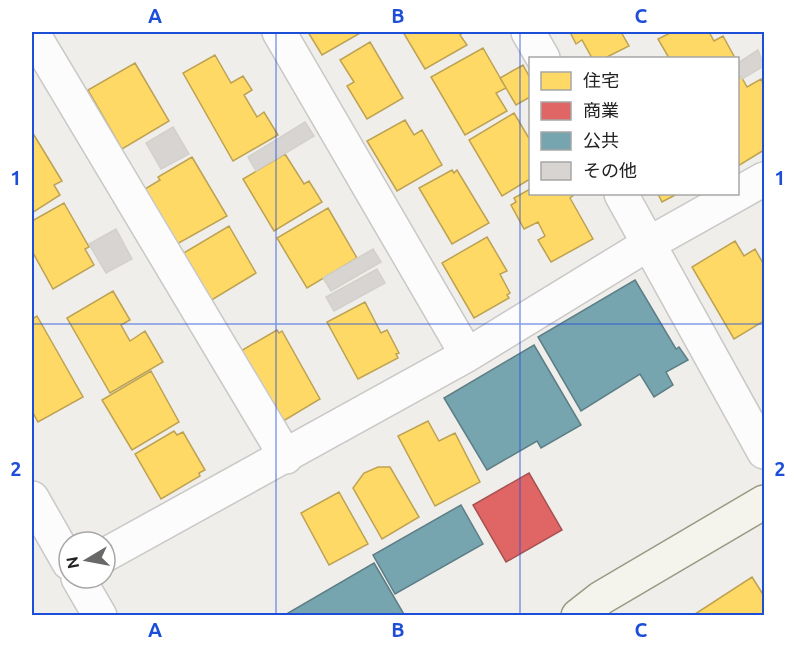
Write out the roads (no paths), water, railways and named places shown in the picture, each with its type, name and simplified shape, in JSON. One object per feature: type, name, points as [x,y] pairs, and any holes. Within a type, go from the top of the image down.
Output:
[{"type":"main road","points":[[578,615],[601,598],[765,502]]},
{"type":"street","points":[[32,32],[285,457]]},
{"type":"street","points":[[279,32],[467,356]]},
{"type":"street","points":[[528,32],[542,57]]},
{"type":"street","points":[[739,193],[765,179]]},
{"type":"street","points":[[622,195],[765,452]]},
{"type":"street","points":[[117,548],[467,356],[650,243],[736,195]]},
{"type":"street","points":[[32,498],[57,541]]},
{"type":"street","points":[[85,590],[100,615]]}]
